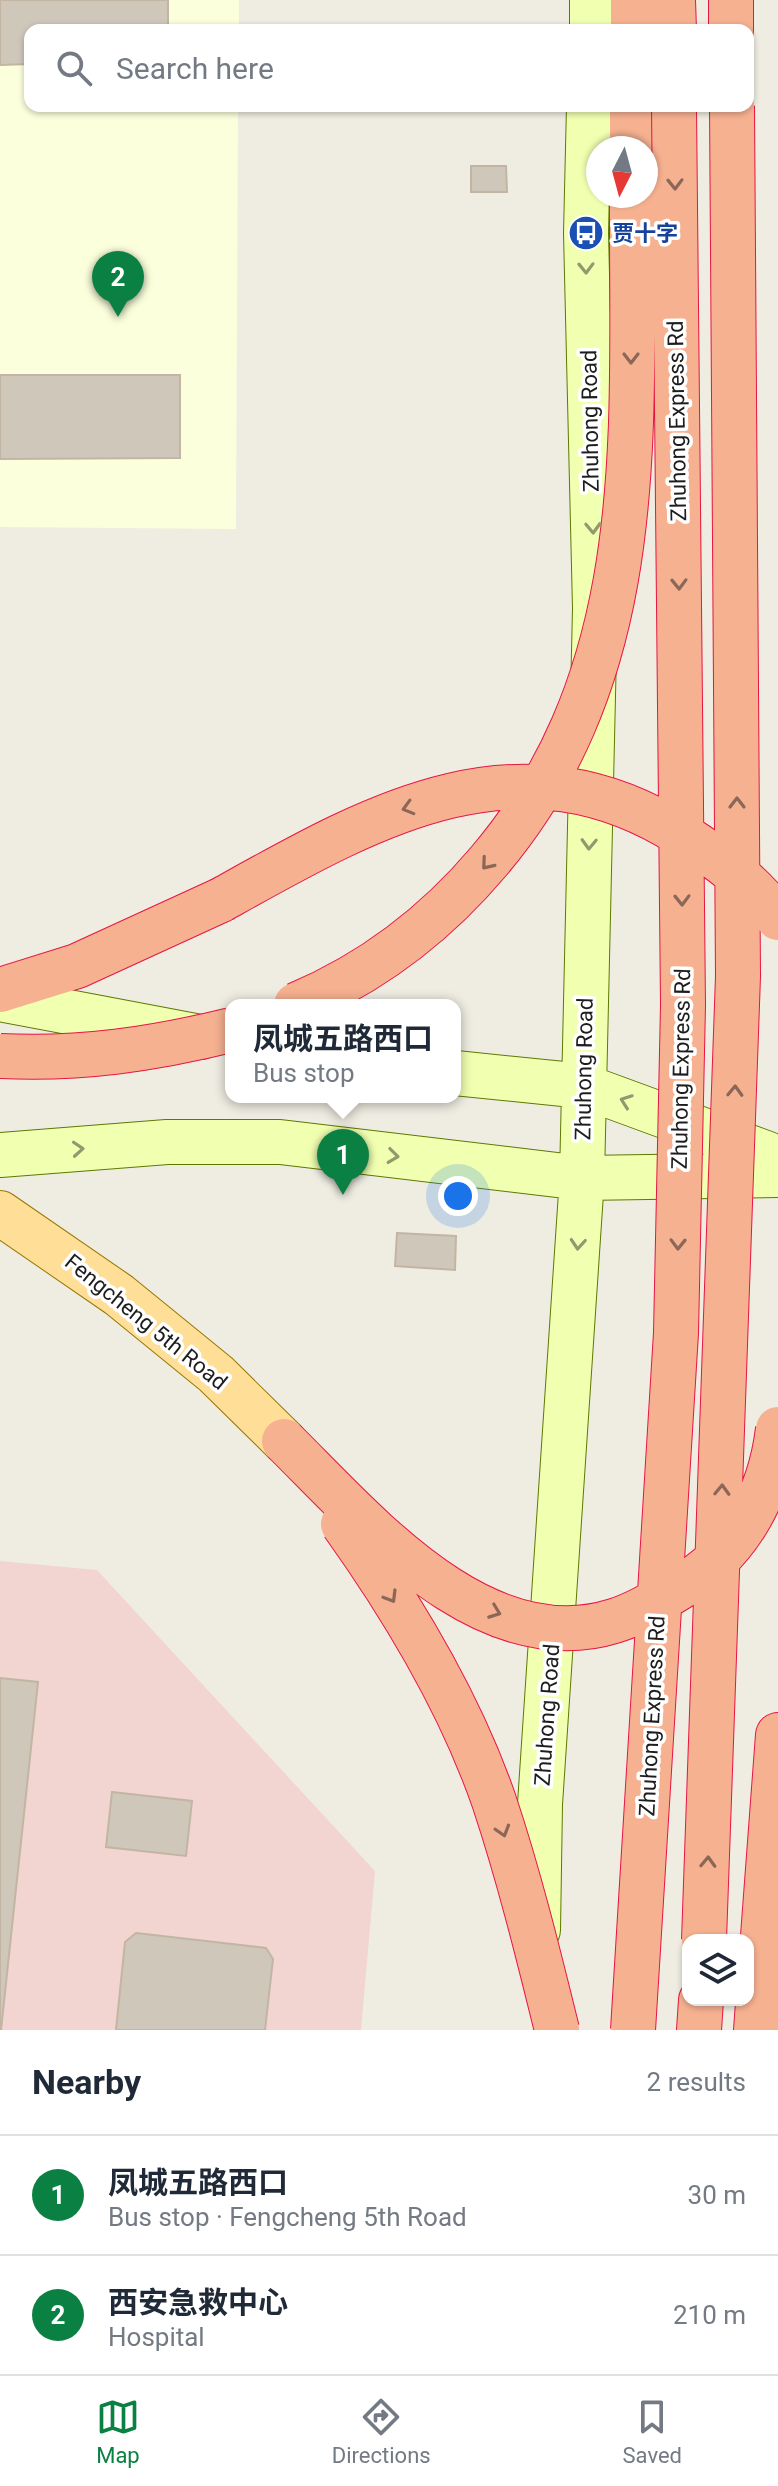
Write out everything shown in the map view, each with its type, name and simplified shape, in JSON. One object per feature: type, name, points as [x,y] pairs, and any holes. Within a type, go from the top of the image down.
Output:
[{"type":"highway","points":[[633,0],[633,24]]},
{"type":"highway","points":[[673,0],[674,24]]},
{"type":"highway","points":[[731,0],[731,24]]},
{"type":"highway","points":[[632,112],[632,136]]},
{"type":"highway","name":"Zhuhong Express Rd","points":[[633,2030],[676,1333],[683,990],[674,112]]},
{"type":"highway","points":[[704,1934],[738,976],[732,112]]},
{"type":"highway","points":[[310,999],[334,989],[411,939],[463,892],[520,825],[557,764],[586,700],[614,603],[625,526],[631,415],[632,208]]},
{"type":"highway","points":[[0,990],[77,966],[156,932],[332,838],[401,809],[477,790],[559,787],[611,798],[666,825],[725,862],[778,918]]},
{"type":"highway","points":[[0,1056],[48,1058],[148,1050],[225,1031]]},
{"type":"highway","points":[[284,1441],[386,1541],[451,1592],[496,1614],[539,1625],[574,1628],[614,1621],[653,1604],[698,1577],[739,1538],[760,1499],[778,1429]]},
{"type":"highway","points":[[284,1441],[365,1554],[441,1680],[493,1798],[525,1901],[557,2030]]},
{"type":"highway","points":[[756,2030],[778,1735]]},
{"type":"highway","points":[[699,2030],[701,2006]]},
{"type":"main road","points":[[592,0],[592,24]]},
{"type":"main road","name":"Zhuhong Road","points":[[536,2030],[540,1804],[582,1178],[595,608],[586,233],[589,112]]},
{"type":"main road","points":[[0,999],[225,1042]]},
{"type":"main road","points":[[461,1074],[583,1086],[778,1157]]},
{"type":"main road","points":[[0,1155],[167,1142],[280,1142],[582,1178],[778,1175]]},
{"type":"main road","name":"Fengcheng 5th Road","points":[[0,1213],[119,1295],[216,1374],[284,1441]]},
{"type":"shaded area","points":[[0,0],[239,0],[239,24],[24,24],[24,112],[238,112],[236,529],[0,527]]},
{"type":"shaded area","points":[[0,1561],[97,1570],[375,1871],[361,2030],[0,2030]]},
{"type":"building","points":[[0,0],[168,0],[168,24],[24,24],[24,64],[0,65]]},
{"type":"building","points":[[471,166],[506,166],[507,192],[471,192]]},
{"type":"building","points":[[0,375],[180,375],[180,458],[0,459]]},
{"type":"building","points":[[397,1233],[456,1236],[455,1270],[395,1266]]},
{"type":"building","points":[[0,1678],[38,1682],[1,2030],[0,2030]]},
{"type":"building","points":[[112,1792],[192,1801],[186,1856],[106,1847]]},
{"type":"building","points":[[136,1933],[266,1948],[273,1959],[265,2030],[116,2030],[125,1942]]},
{"type":"place","name":"贾十字","points":[[586,233]]},
{"type":"place","name":"西安急救中心","points":[[118,317]]},
{"type":"place","name":"凤城五路西口","points":[[343,1195]]}]
